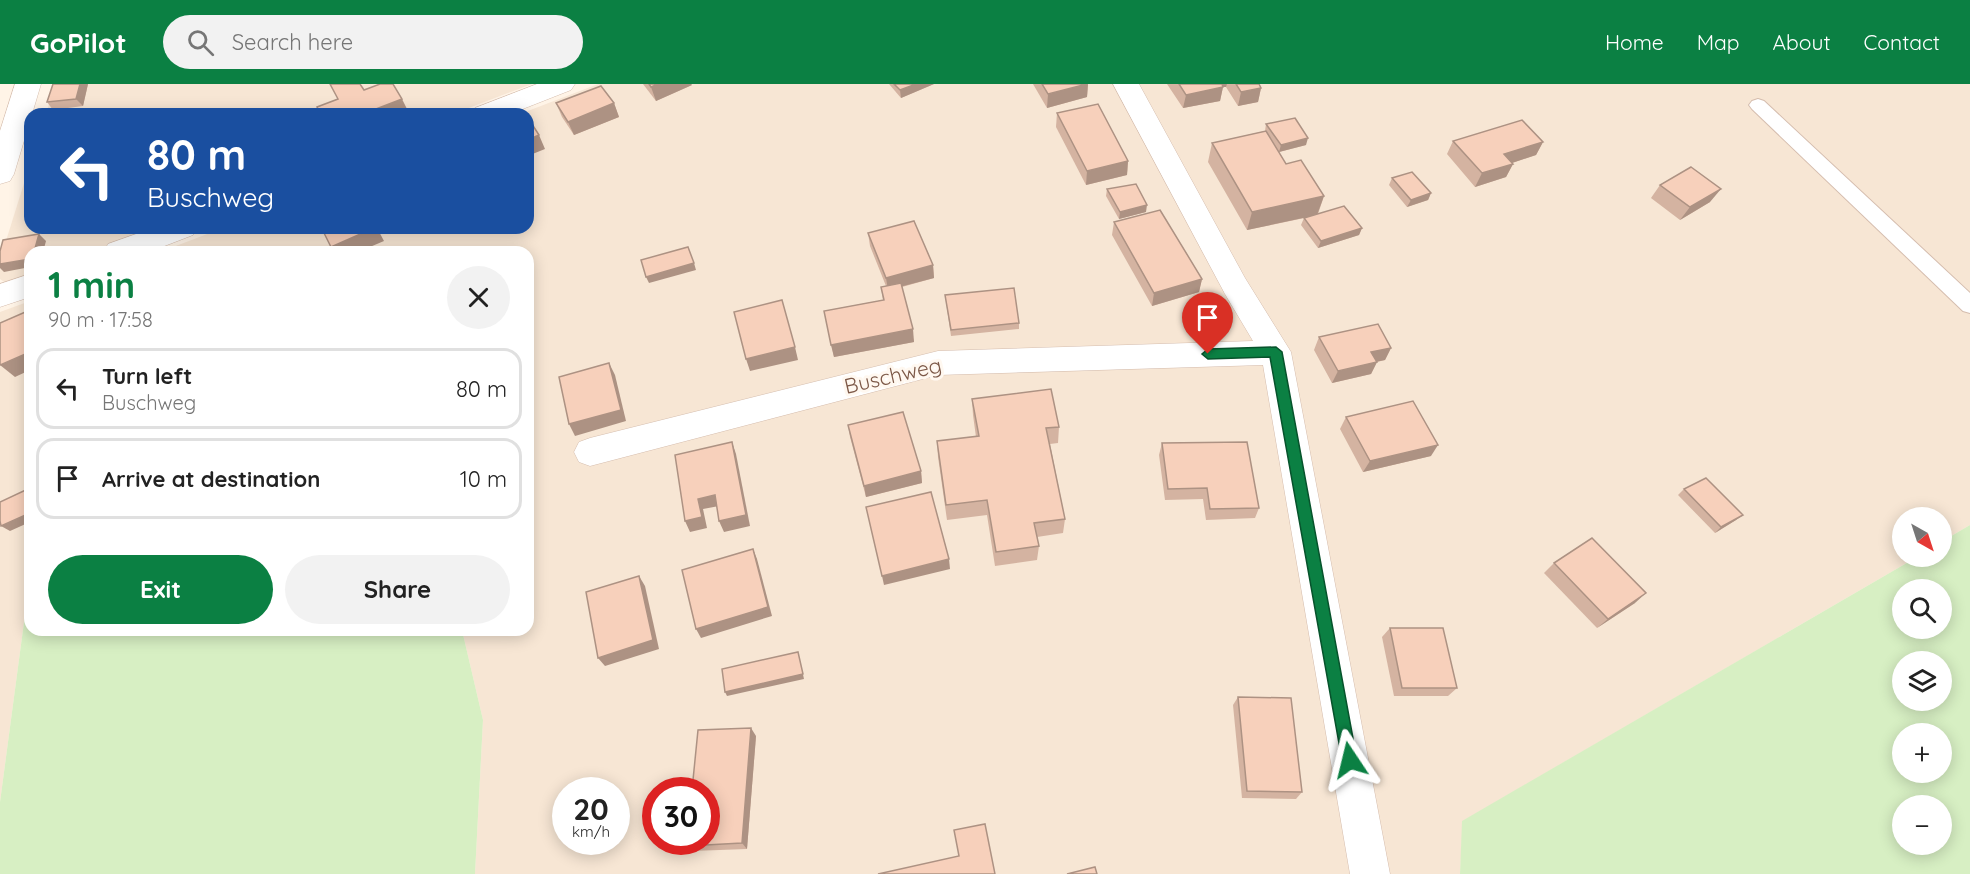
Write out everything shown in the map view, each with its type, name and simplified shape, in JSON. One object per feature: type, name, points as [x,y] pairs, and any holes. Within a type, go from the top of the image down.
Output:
[{"type":"street","points":[[0,174],[28,84]]},
{"type":"street","points":[[500,108],[562,84]]},
{"type":"street","points":[[1126,84],[1235,286],[1276,352],[1370,874]]},
{"type":"street","points":[[134,246],[167,234]]},
{"type":"street","points":[[0,296],[24,287]]},
{"type":"street","name":"Buschweg","points":[[590,452],[938,363],[1276,352]]},
{"type":"lane","points":[[1758,105],[1970,305]]},
{"type":"shaded area","points":[[55,84],[532,84],[469,108],[48,108]]},
{"type":"shaded area","points":[[598,84],[1970,84],[1970,525],[1952,536],[1952,507],[1892,507],[1892,567],[1900,567],[1463,821],[1460,874],[475,874],[483,720],[463,636],[534,636],[534,246],[176,246],[207,234],[534,234],[534,109]]},
{"type":"shaded area","points":[[24,183],[24,234],[138,234],[106,246],[24,246],[24,276],[6,283],[0,279],[0,260]]},
{"type":"shaded area","points":[[24,303],[24,622],[0,802],[0,312]]},
{"type":"green space","points":[[1970,525],[1970,874],[1460,874],[1462,821],[1900,567],[1952,567],[1952,536]]},
{"type":"green space","points":[[24,622],[24,636],[463,636],[483,720],[475,874],[0,874],[0,802]]},
{"type":"building","points":[[53,84],[80,84],[76,99],[47,102]]},
{"type":"building","points":[[330,84],[360,84],[364,90],[380,84],[393,84],[402,99],[379,108],[317,107],[338,99]]},
{"type":"building","points":[[894,84],[916,84],[900,90]]},
{"type":"building","points":[[1042,84],[1087,84],[1048,94]]},
{"type":"building","points":[[1179,84],[1222,84],[1223,87],[1186,95]]},
{"type":"building","points":[[1236,84],[1259,84],[1261,88],[1241,92]]},
{"type":"building","points":[[601,86],[614,103],[568,122],[556,103]]},
{"type":"building","points":[[1098,104],[1128,161],[1087,171],[1057,113]]},
{"type":"building","points":[[1295,118],[1308,138],[1281,145],[1266,124]]},
{"type":"building","points":[[1522,120],[1543,142],[1504,154],[1513,164],[1482,173],[1453,141]]},
{"type":"building","points":[[534,127],[539,135],[534,137]]},
{"type":"building","points":[[1266,131],[1286,164],[1301,160],[1324,196],[1252,212],[1212,143]]},
{"type":"building","points":[[1691,167],[1721,189],[1690,207],[1660,185]]},
{"type":"building","points":[[1412,172],[1431,193],[1411,200],[1392,178]]},
{"type":"building","points":[[1136,184],[1147,205],[1120,212],[1107,189]]},
{"type":"building","points":[[1344,206],[1362,228],[1321,241],[1304,218]]},
{"type":"building","points":[[1160,210],[1202,279],[1154,293],[1114,222]]},
{"type":"building","points":[[914,221],[933,265],[886,278],[868,233]]},
{"type":"building","points":[[39,234],[36,246],[24,246],[24,260],[0,264],[3,240]]},
{"type":"building","points":[[324,234],[360,234],[333,246],[330,246]]},
{"type":"building","points":[[688,247],[694,263],[646,277],[641,260]]},
{"type":"building","points":[[901,283],[913,329],[831,345],[824,311],[884,300],[881,287]]},
{"type":"building","points":[[1014,288],[1019,323],[951,330],[945,295]]},
{"type":"building","points":[[782,300],[795,347],[746,359],[734,312]]},
{"type":"building","points":[[24,313],[24,355],[0,365],[0,323]]},
{"type":"building","points":[[1378,324],[1391,348],[1371,352],[1377,362],[1338,371],[1319,337]]},
{"type":"building","points":[[609,363],[621,410],[569,424],[559,377]]},
{"type":"building","points":[[1051,389],[1059,427],[1046,428],[1065,519],[1034,523],[1039,546],[996,552],[987,500],[946,505],[937,441],[979,436],[972,399]]},
{"type":"building","points":[[1413,401],[1438,445],[1370,461],[1346,417]]},
{"type":"building","points":[[903,412],[921,471],[864,486],[848,425]]},
{"type":"building","points":[[732,442],[746,515],[719,521],[715,495],[698,499],[702,517],[685,521],[675,455]]},
{"type":"building","points":[[1247,442],[1259,508],[1210,509],[1207,488],[1168,489],[1162,443]]},
{"type":"building","points":[[1706,478],[1743,515],[1721,527],[1684,489]]},
{"type":"building","points":[[24,491],[24,516],[1,526],[0,502]]},
{"type":"building","points":[[931,492],[949,559],[882,576],[866,507]]},
{"type":"building","points":[[1592,538],[1646,593],[1608,619],[1554,563]]},
{"type":"building","points":[[753,549],[768,607],[696,629],[682,570]]},
{"type":"building","points":[[639,576],[653,640],[598,658],[586,592]]},
{"type":"building","points":[[1390,628],[1443,628],[1457,688],[1402,688]]},
{"type":"building","points":[[798,652],[803,674],[725,692],[722,669]]},
{"type":"building","points":[[1238,697],[1291,698],[1302,792],[1247,791]]},
{"type":"building","points":[[751,728],[742,843],[720,844],[720,777],[693,777],[698,730]]},
{"type":"building","points":[[985,824],[995,874],[878,874],[959,856],[954,830]]},
{"type":"building","points":[[1095,867],[1097,874],[1067,874]]},
{"type":"route","points":[[1208,354],[1276,352],[1350,760]]}]
